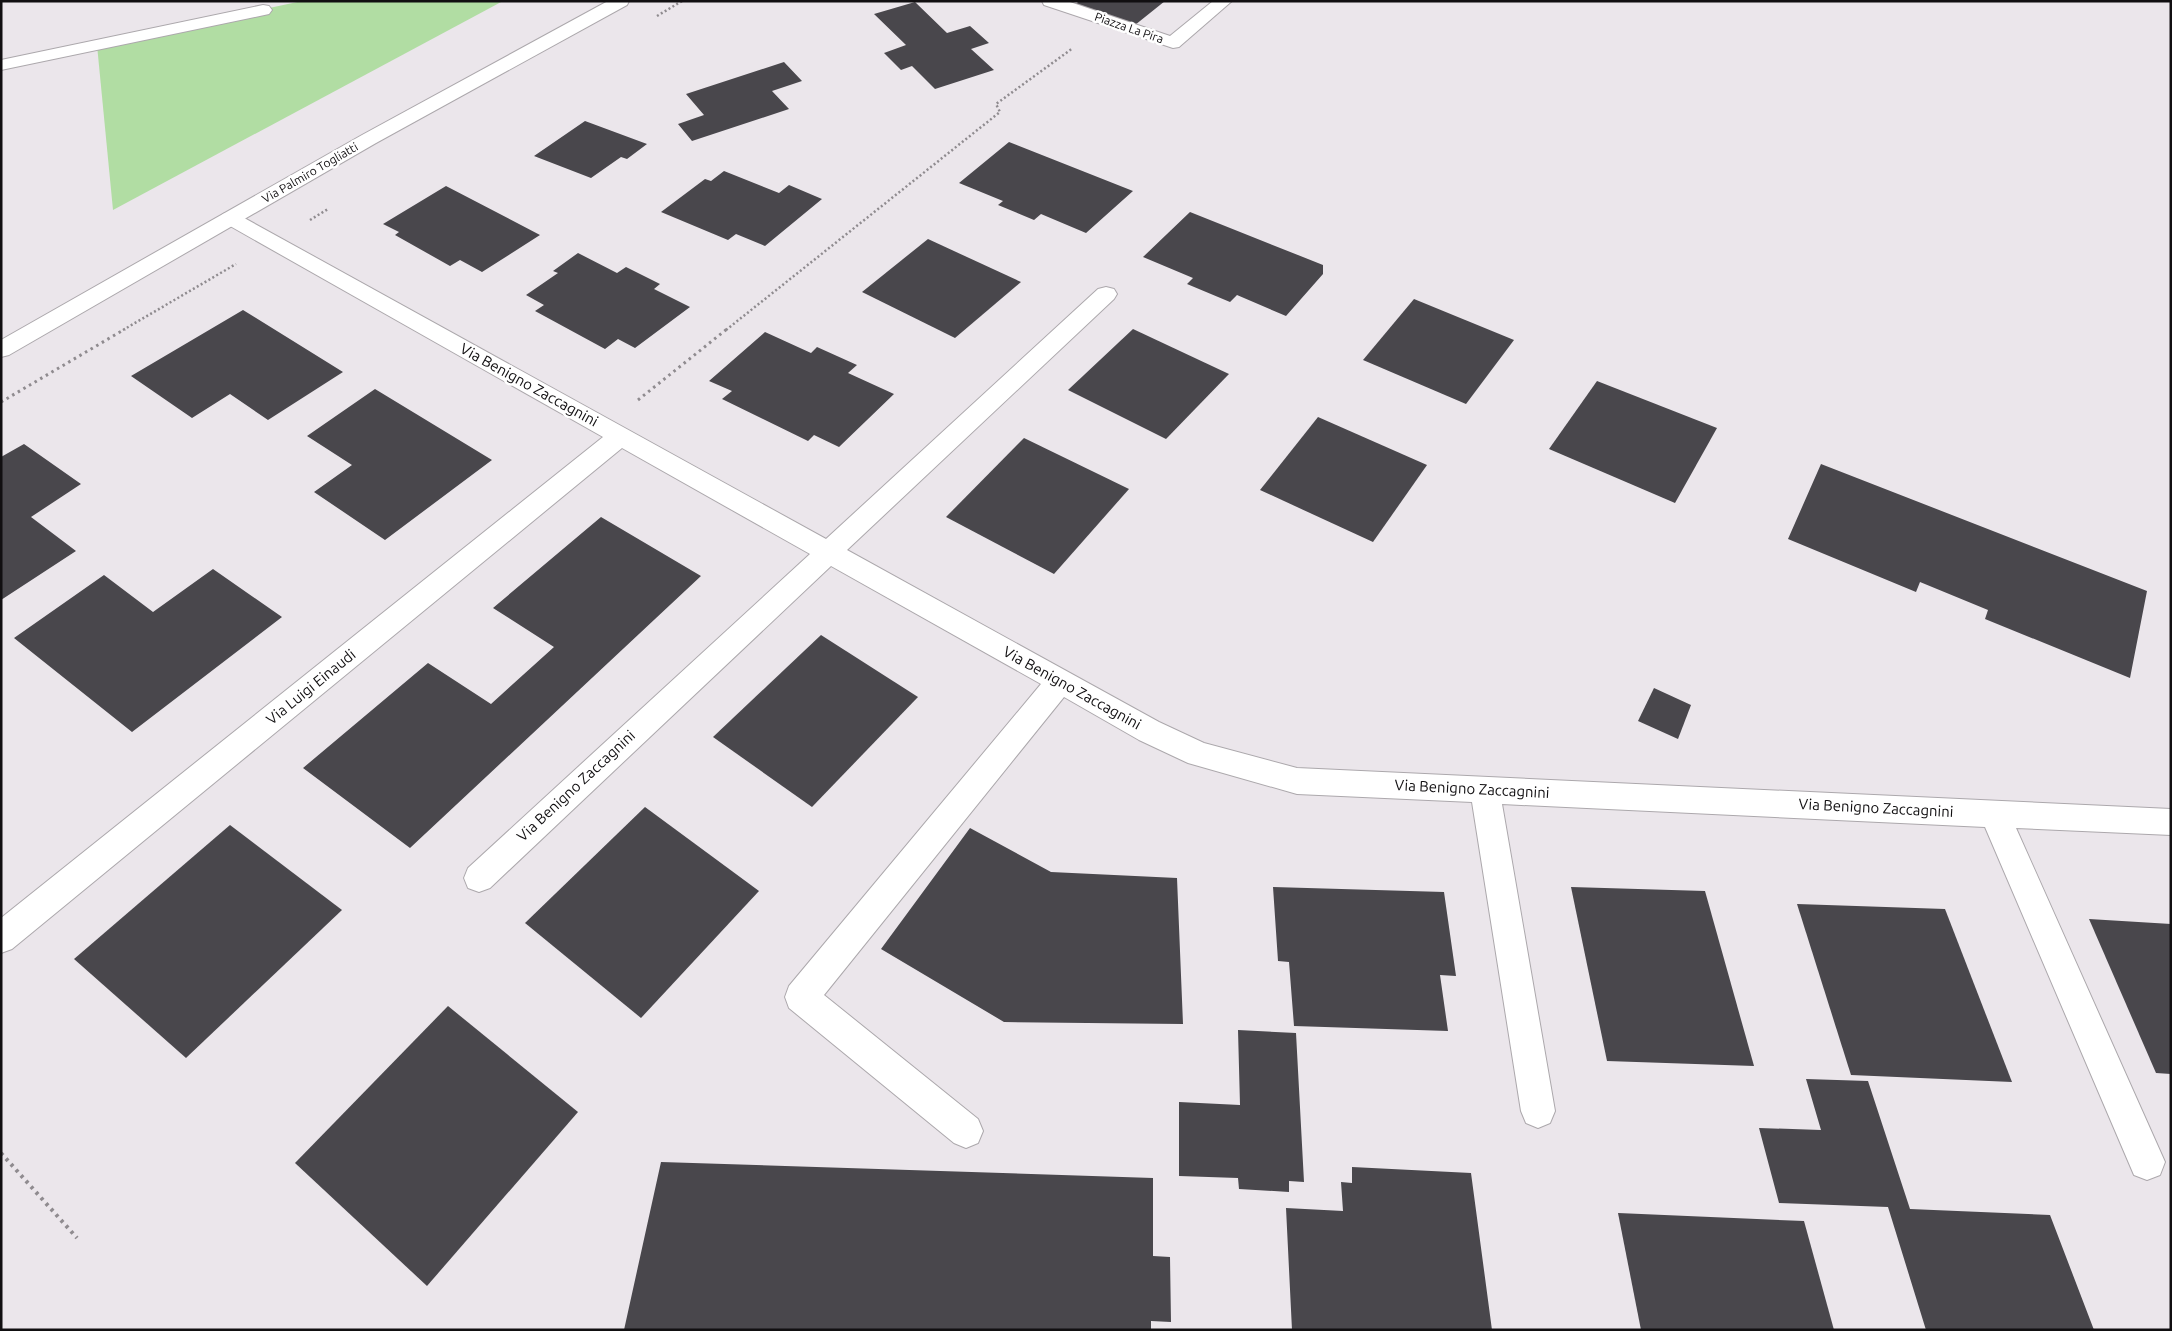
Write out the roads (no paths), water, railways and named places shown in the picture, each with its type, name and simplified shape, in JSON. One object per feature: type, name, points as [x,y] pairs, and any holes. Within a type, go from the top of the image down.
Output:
[{"type":"street","name":"Via Palmiro Togliatti","points":[[1,350],[369,138],[621,1]]},
{"type":"street","name":"Piazza La Pira","points":[[1050,1],[1136,32],[1173,43],[1224,1]]},
{"type":"street","points":[[1,65],[263,10]]},
{"type":"street","name":"Via Benigno Zaccagnini","points":[[230,218],[1149,731],[1198,754],[1297,781],[2171,822]]},
{"type":"street","name":"Via Benigno Zaccagnini","points":[[479,878],[1106,294]]},
{"type":"street","name":"Via Luigi Einaudi","points":[[1,938],[613,432]]},
{"type":"street","points":[[966,1131],[801,997],[1044,703],[1058,680]]},
{"type":"street","points":[[1485,790],[1538,1112]]},
{"type":"street","points":[[1995,814],[2147,1162]]}]
